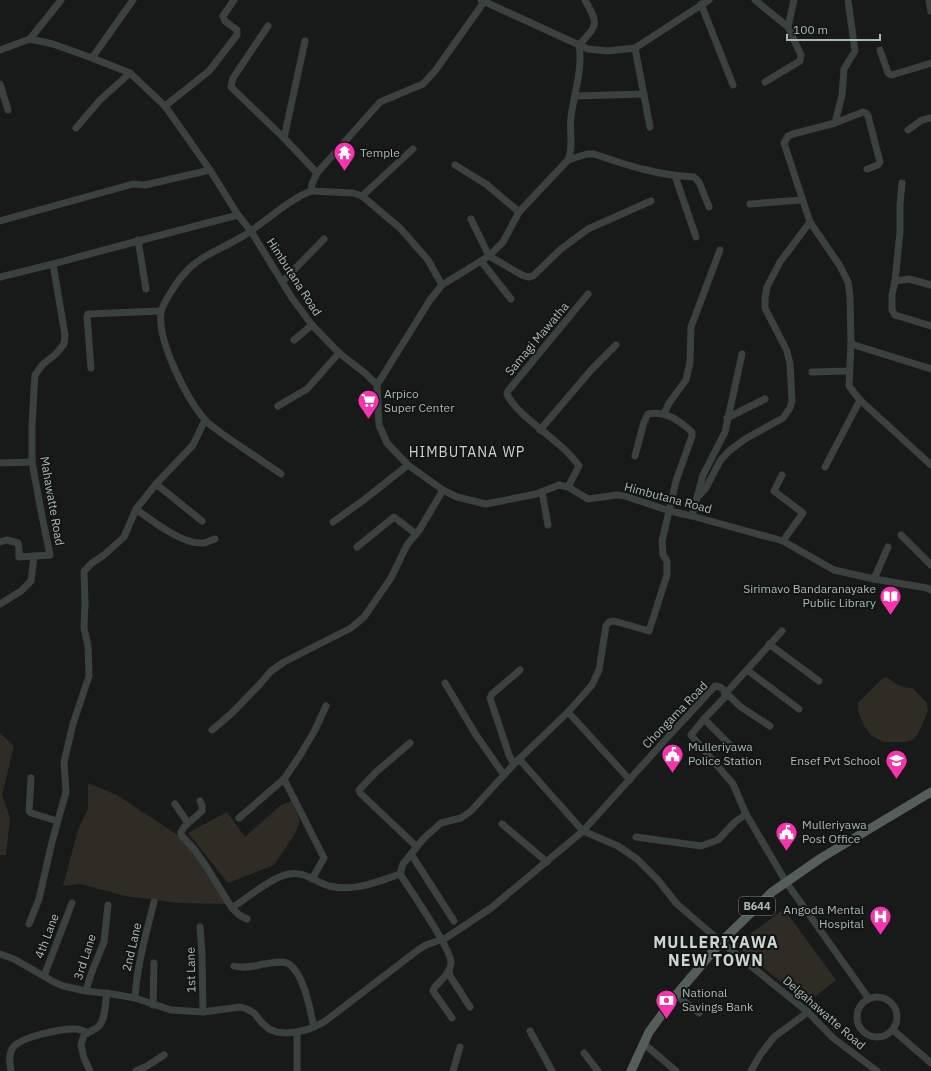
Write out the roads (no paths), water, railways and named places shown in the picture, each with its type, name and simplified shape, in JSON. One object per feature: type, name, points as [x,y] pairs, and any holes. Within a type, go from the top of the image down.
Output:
[{"type":"main road","name":"B644","points":[[631,1071],[649,1032],[676,995],[721,942],[772,892],[821,858],[931,792]]},
{"type":"street","points":[[0,50],[30,39],[61,0]]},
{"type":"street","points":[[92,58],[134,0]]},
{"type":"street","points":[[165,106],[209,71],[237,35],[237,30],[226,21],[223,16],[234,0]]},
{"type":"street","points":[[579,45],[594,29],[595,23],[595,17],[585,0]]},
{"type":"street","points":[[311,191],[312,184],[317,173],[380,102],[423,84],[488,1],[588,50],[608,51],[635,48],[709,0]]},
{"type":"street","points":[[755,0],[788,27],[801,55],[800,61],[765,82]]},
{"type":"street","points":[[788,27],[794,0]]},
{"type":"street","points":[[835,123],[842,95],[844,69],[855,51],[848,0]]},
{"type":"street","points":[[929,0],[931,11]]},
{"type":"street","points":[[701,4],[734,86]]},
{"type":"street","points":[[268,26],[233,78],[231,87],[284,138],[317,173]]},
{"type":"street","name":"Himbutana Road","points":[[30,39],[53,44],[130,73],[165,106],[210,170],[238,215],[251,231],[292,298],[312,325],[339,353],[366,374],[376,385]]},
{"type":"street","points":[[284,138],[305,41]]},
{"type":"street","points":[[568,487],[559,485],[542,492],[486,504],[457,497],[443,490],[408,464],[387,443],[379,425],[376,385],[430,300],[442,285],[489,256],[502,242],[519,212],[568,160],[572,151],[571,118],[581,56],[579,45]]},
{"type":"street","points":[[635,48],[650,127]]},
{"type":"street","points":[[880,50],[888,73],[892,75],[931,63]]},
{"type":"street","points":[[76,128],[100,100],[130,73]]},
{"type":"street","points":[[0,84],[8,110]]},
{"type":"street","points":[[575,96],[644,94]]},
{"type":"street","points":[[867,169],[878,165],[880,162],[866,113],[860,112],[835,123],[793,134],[785,139],[784,143],[801,200],[810,222],[840,266],[848,282],[850,296],[851,344],[849,386],[860,400],[931,463]]},
{"type":"street","points":[[908,130],[922,120],[931,118]]},
{"type":"street","points":[[362,196],[413,149]]},
{"type":"street","points":[[568,160],[587,154],[594,154],[636,168],[675,176],[694,177],[699,182],[709,207]]},
{"type":"street","points":[[455,165],[486,184],[519,212]]},
{"type":"street","points":[[0,221],[133,184],[145,185],[210,170]]},
{"type":"street","points":[[675,176],[696,237]]},
{"type":"street","points":[[902,184],[900,232],[895,281],[892,295],[892,310],[895,315],[931,326]]},
{"type":"street","points":[[281,474],[238,445],[205,420],[183,388],[162,332],[161,311],[174,286],[185,272],[204,256],[232,243],[251,231],[300,195],[311,191],[353,193],[362,196],[400,228],[428,260],[442,285]]},
{"type":"street","points":[[750,204],[801,200]]},
{"type":"street","points":[[471,219],[489,256],[528,277],[533,276],[561,249],[588,229],[651,201]]},
{"type":"street","points":[[0,277],[238,215]]},
{"type":"street","points":[[698,497],[706,488],[720,461],[728,452],[745,439],[783,418],[790,408],[792,401],[790,364],[787,351],[765,308],[765,298],[768,287],[780,262],[810,222]]},
{"type":"street","points":[[283,282],[324,239]]},
{"type":"street","points":[[138,240],[146,289]]},
{"type":"street","points":[[664,414],[669,403],[686,380],[690,362],[691,327],[720,250]]},
{"type":"street","points":[[482,261],[511,299]]},
{"type":"street","name":"Mahawatte Road","points":[[34,556],[50,554],[32,462],[32,426],[35,374],[43,364],[56,354],[64,344],[65,340],[53,264]]},
{"type":"street","points":[[895,281],[909,278],[931,285]]},
{"type":"street","name":"Samagi Mawatha","points":[[568,487],[579,466],[572,457],[540,430],[511,402],[507,394],[588,294]]},
{"type":"street","points":[[91,368],[88,314],[161,311]]},
{"type":"street","points":[[294,340],[312,325]]},
{"type":"street","points":[[851,344],[931,369]]},
{"type":"street","points":[[540,430],[592,369],[616,345]]},
{"type":"street","points":[[278,406],[307,389],[339,353]]},
{"type":"street","points":[[692,516],[703,474],[725,432],[742,354]]},
{"type":"street","points":[[812,372],[849,371]]},
{"type":"street","points":[[727,418],[765,399]]},
{"type":"street","points":[[824,467],[860,400]]},
{"type":"street","points":[[470,1007],[450,976],[449,971],[451,962],[449,954],[400,874],[402,864],[416,846],[441,823],[461,818],[470,811],[516,762],[568,712],[592,685],[599,670],[606,626],[609,622],[614,621],[649,631],[667,575],[667,561],[663,555],[662,540],[676,481],[692,436],[692,432],[680,422],[664,414],[648,414],[644,422],[634,456]]},
{"type":"street","points":[[29,924],[39,899],[66,792],[64,762],[73,724],[89,676],[88,646],[84,628],[84,571],[124,537],[136,509],[156,484],[193,445],[205,420]]},
{"type":"street","points":[[0,463],[32,462]]},
{"type":"street","points":[[333,522],[365,499],[408,464]]},
{"type":"street","points":[[782,475],[774,491],[803,513],[783,541]]},
{"type":"street","points":[[156,484],[202,522]]},
{"type":"street","name":"Himbutana Road","points":[[568,487],[588,499],[617,495],[625,496],[670,511],[783,541],[834,570],[929,589]]},
{"type":"street","points":[[212,730],[232,713],[271,671],[284,662],[351,628],[364,617],[391,578],[407,545],[416,534],[443,490]]},
{"type":"street","points":[[542,492],[548,525]]},
{"type":"street","points":[[136,509],[161,527],[184,539],[202,543],[215,539]]},
{"type":"street","points":[[357,547],[394,517],[416,534]]},
{"type":"street","points":[[901,536],[931,565]]},
{"type":"street","points":[[0,542],[7,540],[18,543],[19,557],[34,556],[31,581],[21,591],[0,604]]},
{"type":"street","points":[[874,579],[888,547]]},
{"type":"street","points":[[929,589],[931,580]]},
{"type":"street","points":[[770,726],[725,695],[782,631]]},
{"type":"street","points":[[769,644],[819,681]]},
{"type":"street","points":[[520,670],[492,694],[490,698],[509,755],[584,831]]},
{"type":"street","points":[[747,670],[798,709]]},
{"type":"street","points":[[445,683],[476,735],[504,775]]},
{"type":"street","name":"Chongama Road","points":[[0,954],[14,959],[63,986],[135,998],[171,1010],[203,1012],[240,1008],[247,1009],[254,1013],[269,1029],[277,1032],[297,1032],[314,1027],[335,1014],[418,950],[457,931],[491,908],[584,831],[715,686],[724,690],[725,695],[691,735],[729,777],[746,814],[786,882],[869,999]]},
{"type":"street","points":[[239,818],[284,779],[307,744],[326,706]]},
{"type":"street","points":[[568,712],[630,780]]},
{"type":"street","points":[[704,719],[735,750]]},
{"type":"street","points":[[410,743],[376,772],[359,790],[360,793],[416,846]]},
{"type":"street","points":[[31,778],[29,811],[31,813],[58,821]]},
{"type":"street","points":[[284,779],[324,858],[312,879]]},
{"type":"street","points":[[200,801],[202,811],[188,823],[181,832],[181,835],[202,860],[232,908],[239,915],[247,919]]},
{"type":"street","points":[[175,804],[188,823]]},
{"type":"street","points":[[636,837],[701,846],[718,840],[735,822],[746,814]]},
{"type":"street","points":[[502,824],[547,862]]},
{"type":"street","name":"Delgahawatte Road","points":[[584,831],[618,846],[637,859],[658,880],[676,903],[721,942],[808,1012],[833,1038],[876,1071]]},
{"type":"street","points":[[411,854],[454,921]]},
{"type":"street","points":[[232,908],[274,879],[289,874],[301,874],[330,886],[345,888],[367,886],[400,874]]},
{"type":"street","name":"2nd Lane","points":[[135,998],[136,978],[154,902]]},
{"type":"street","name":"4th Lane","points":[[44,976],[72,903]]},
{"type":"street","name":"3rd Lane","points":[[86,991],[104,942],[108,905]]},
{"type":"street","name":"1st Lane","points":[[200,928],[203,1012]]},
{"type":"street","points":[[234,966],[245,968],[276,962],[288,964],[297,972],[314,1027]]},
{"type":"street","points":[[153,1005],[154,963]]},
{"type":"street","points":[[449,971],[433,991],[452,1018]]},
{"type":"street","points":[[90,1071],[84,1058],[81,1045],[84,1035],[98,1026],[104,1016],[107,993]]},
{"type":"street","points":[[676,995],[699,1013]]},
{"type":"street","points":[[882,997],[893,1005],[897,1017],[896,1024],[893,1030],[888,1034],[875,1037],[869,1035],[860,1026],[857,1014],[860,1007],[869,999],[882,997]]},
{"type":"street","points":[[751,1071],[760,1055],[774,1037],[808,1012]]},
{"type":"street","points":[[11,1071],[9,1060],[12,1049],[21,1042],[34,1036],[54,1031],[77,1028],[88,1033]]},
{"type":"street","points":[[893,1030],[931,1063]]},
{"type":"street","points":[[530,1031],[552,1071]]},
{"type":"street","points":[[297,1032],[297,1071]]},
{"type":"street","points":[[643,1043],[676,1071]]},
{"type":"street","points":[[453,1071],[460,1047]]},
{"type":"street","points":[[584,1053],[598,1071]]},
{"type":"street","points":[[136,1071],[164,1055]]},
{"type":"place","name":"Temple","points":[[344,172]]},
{"type":"place","name":"Arpico Super Center","points":[[369,420]]},
{"type":"place","name":"Sirimavo Bandaranayake Public Library","points":[[891,616]]},
{"type":"place","name":"Mulleriyawa Police Station","points":[[673,774]]},
{"type":"place","name":"Ensef Pvt School","points":[[896,780]]},
{"type":"place","name":"Mulleriyawa Post Office","points":[[786,852]]},
{"type":"place","name":"Angoda Mental Hospital","points":[[880,936]]},
{"type":"place","name":"National Savings Bank","points":[[666,1020]]},
{"type":"district","name":"HIMBUTANA WP","points":[[467,452]]},
{"type":"district","name":"MULLERIYAWA NEW TOWN","points":[[716,951]]}]
